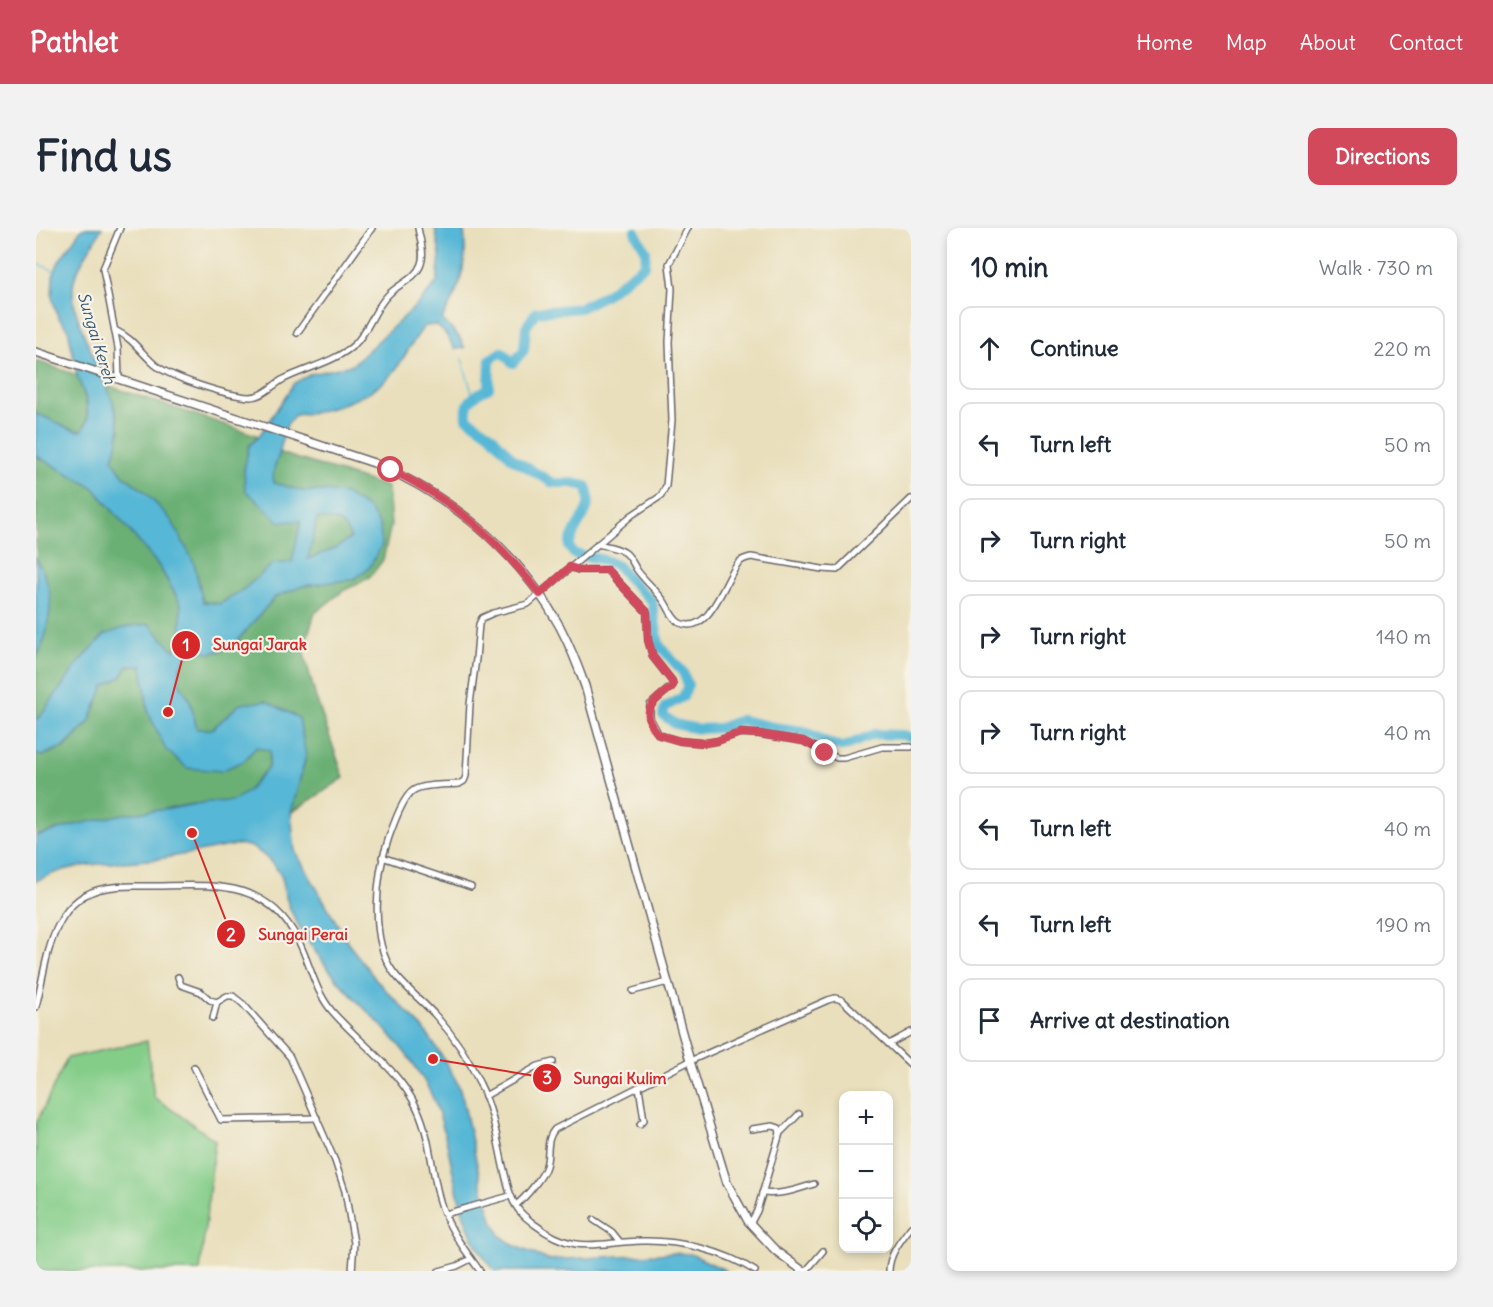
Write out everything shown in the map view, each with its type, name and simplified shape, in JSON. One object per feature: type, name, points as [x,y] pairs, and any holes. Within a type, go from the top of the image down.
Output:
[{"type":"street","points":[[117,378],[120,365],[103,269],[120,228]]},
{"type":"street","points":[[297,333],[372,228]]},
{"type":"street","points":[[115,330],[134,341],[152,362],[168,373],[221,391],[252,397],[260,395],[282,380],[347,351],[357,341],[382,302],[415,274],[421,264],[422,253],[418,228]]},
{"type":"street","points":[[688,228],[669,264],[672,289],[669,342],[672,420],[666,486],[661,496],[632,515],[528,604],[493,613],[482,618],[478,624],[466,776],[459,784],[420,788],[408,795],[395,821],[382,857],[377,896],[379,932],[384,955],[394,973],[436,1016],[463,1050],[492,1112],[510,1196],[518,1210],[553,1237],[576,1245],[596,1246],[645,1241],[677,1244],[716,1253],[741,1262],[755,1271]]},
{"type":"street","points":[[36,352],[374,463],[408,478],[450,504],[512,559],[540,594],[571,648],[585,686],[690,1061],[727,1183],[750,1224],[776,1251],[804,1271],[823,1251]]},
{"type":"street","points":[[597,544],[626,552],[643,578],[662,598],[673,617],[680,623],[689,625],[698,622],[710,612],[737,564],[744,558],[751,557],[837,570],[911,499]]},
{"type":"street","points":[[572,565],[579,570],[607,570],[647,612],[648,640],[653,657],[673,685],[650,705],[650,718],[659,735],[680,741],[704,743],[740,733],[759,734],[803,741],[837,758],[844,759],[882,747],[911,747]]},
{"type":"street","points":[[382,857],[471,887]]},
{"type":"street","points":[[36,1007],[55,930],[72,905],[85,894],[122,886],[214,885],[234,888],[254,896],[285,920],[298,939],[319,992],[328,1006],[345,1026],[388,1067],[417,1107],[426,1134],[440,1201],[454,1236],[480,1271]]},
{"type":"street","points":[[178,978],[181,985],[201,992],[210,1000],[217,1002]]},
{"type":"street","points":[[633,991],[668,982]]},
{"type":"street","points":[[213,1018],[217,1002],[227,996],[233,996],[243,1004],[290,1057],[335,1161],[345,1191],[354,1243],[352,1271]]},
{"type":"street","points":[[516,1205],[546,1169],[550,1135],[555,1129],[690,1061],[835,998],[842,1000],[911,1065]]},
{"type":"street","points":[[889,1044],[911,1032]]},
{"type":"street","points":[[485,1096],[538,1066],[553,1062]]},
{"type":"street","points":[[194,1067],[221,1119],[316,1118]]},
{"type":"street","points":[[639,1087],[644,1114],[644,1120],[640,1124]]},
{"type":"street","points":[[750,1224],[757,1211],[780,1133],[798,1114]]},
{"type":"street","points":[[752,1129],[773,1126],[779,1128],[780,1133]]},
{"type":"street","points":[[762,1193],[790,1192],[814,1184]]},
{"type":"street","points":[[445,1214],[510,1196]]},
{"type":"street","points":[[594,1220],[612,1232],[620,1242]]},
{"type":"street","points":[[889,1271],[897,1246],[911,1227]]},
{"type":"street","points":[[439,1271],[458,1266],[471,1259]]},
{"type":"green space","points":[[36,361],[77,375],[85,396],[87,410],[82,431],[70,429],[36,414]]},
{"type":"green space","points":[[106,385],[259,436],[249,446],[244,470],[301,520],[292,562],[273,564],[244,589],[220,604],[203,602],[194,563],[145,492],[123,475],[113,460],[120,431],[116,411]]},
{"type":"green space","points":[[280,453],[388,487],[391,525],[383,560],[370,577],[343,591],[315,613],[303,650],[316,698],[344,778],[291,813],[306,756],[240,704],[212,729],[197,729],[190,700],[179,682],[180,668],[190,649],[210,653],[231,648],[275,597],[303,586],[354,579],[369,509],[345,495],[325,491],[302,491],[274,483],[272,471]]},
{"type":"green space","points":[[36,456],[93,487],[159,566],[181,604],[181,639],[174,651],[77,665],[38,719],[36,717],[36,660],[45,637],[45,576],[36,558]]},
{"type":"green space","points":[[317,518],[338,522],[345,527],[351,537],[336,548],[308,559]]},
{"type":"green space","points":[[128,666],[142,666],[148,712],[244,761],[256,747],[270,750],[269,766],[248,791],[233,802],[194,804],[74,825],[36,836],[36,754],[42,756],[65,747],[89,722],[104,686],[121,677]]},
{"type":"green space","points":[[147,1041],[154,1097],[215,1140],[200,1271],[36,1271],[36,1124],[67,1058]]},
{"type":"water","points":[[82,228],[102,228],[75,276],[73,296],[83,333],[116,411],[119,432],[113,460],[123,475],[145,492],[172,521],[194,563],[203,602],[220,604],[244,589],[273,564],[292,562],[301,521],[280,522],[245,490],[244,470],[249,446],[259,436],[294,383],[311,374],[352,365],[420,302],[437,282],[440,255],[435,228],[464,228],[463,270],[442,319],[459,337],[465,348],[455,349],[445,333],[436,325],[425,326],[398,367],[378,386],[344,404],[295,415],[283,434],[274,472],[274,483],[302,491],[345,494],[369,509],[380,526],[382,545],[369,568],[354,579],[303,586],[275,597],[231,648],[210,653],[190,649],[180,668],[179,682],[190,700],[197,729],[212,729],[240,704],[266,701],[299,718],[306,756],[291,813],[295,851],[350,946],[378,982],[423,1028],[458,1084],[481,1183],[491,1216],[500,1235],[513,1245],[548,1260],[691,1254],[727,1271],[495,1271],[470,1232],[462,1210],[440,1118],[425,1082],[398,1045],[340,983],[319,956],[297,924],[278,871],[257,850],[244,845],[235,845],[158,859],[96,864],[65,870],[36,881],[36,836],[124,814],[207,802],[233,801],[248,791],[269,766],[270,751],[256,747],[244,761],[221,771],[187,768],[166,750],[148,712],[142,666],[128,666],[121,677],[104,686],[89,722],[64,747],[41,756],[36,754],[36,717],[38,719],[77,665],[104,635],[126,627],[149,624],[174,651],[181,639],[181,604],[159,566],[93,487],[36,456],[36,414],[64,427],[82,431],[88,420],[87,402],[77,375],[68,329],[58,317],[52,297],[53,276],[59,261]],"holes":[[[317,518],[338,522],[345,527],[351,538],[336,548],[308,559]]]},
{"type":"water","points":[[36,558],[43,571],[51,602],[47,628],[36,660]]},
{"type":"waterway","points":[[635,232],[646,251],[645,265],[605,295],[580,308],[536,312],[526,327],[524,350],[513,363],[502,352],[490,359],[489,388],[469,402],[467,418],[490,434],[513,459],[553,483],[586,486],[589,495],[588,503],[569,547],[574,554],[605,560],[618,566],[652,601],[659,645],[683,672],[688,685],[683,697],[665,707],[663,715],[675,724],[698,729],[720,728],[741,720],[804,731],[831,744],[844,747],[874,734],[911,737]]},
{"type":"waterway","points":[[36,263],[55,271]]},
{"type":"waterway","points":[[462,359],[473,396]]},
{"type":"place","name":"Sungai Jarak","points":[[168,712]]},
{"type":"place","name":"Sungai Perai","points":[[192,833]]},
{"type":"place","name":"Sungai Kulim","points":[[433,1059]]},
{"type":"route","points":[[391,470],[450,504],[512,559],[540,594],[570,567],[579,570],[602,569],[613,574],[624,590],[647,612],[648,640],[653,657],[672,681],[671,688],[650,705],[650,718],[659,735],[680,741],[704,743],[746,732],[803,741],[825,753]]},
{"type":"water label","name":"Sungai Kereh","points":[[97,338]]}]
